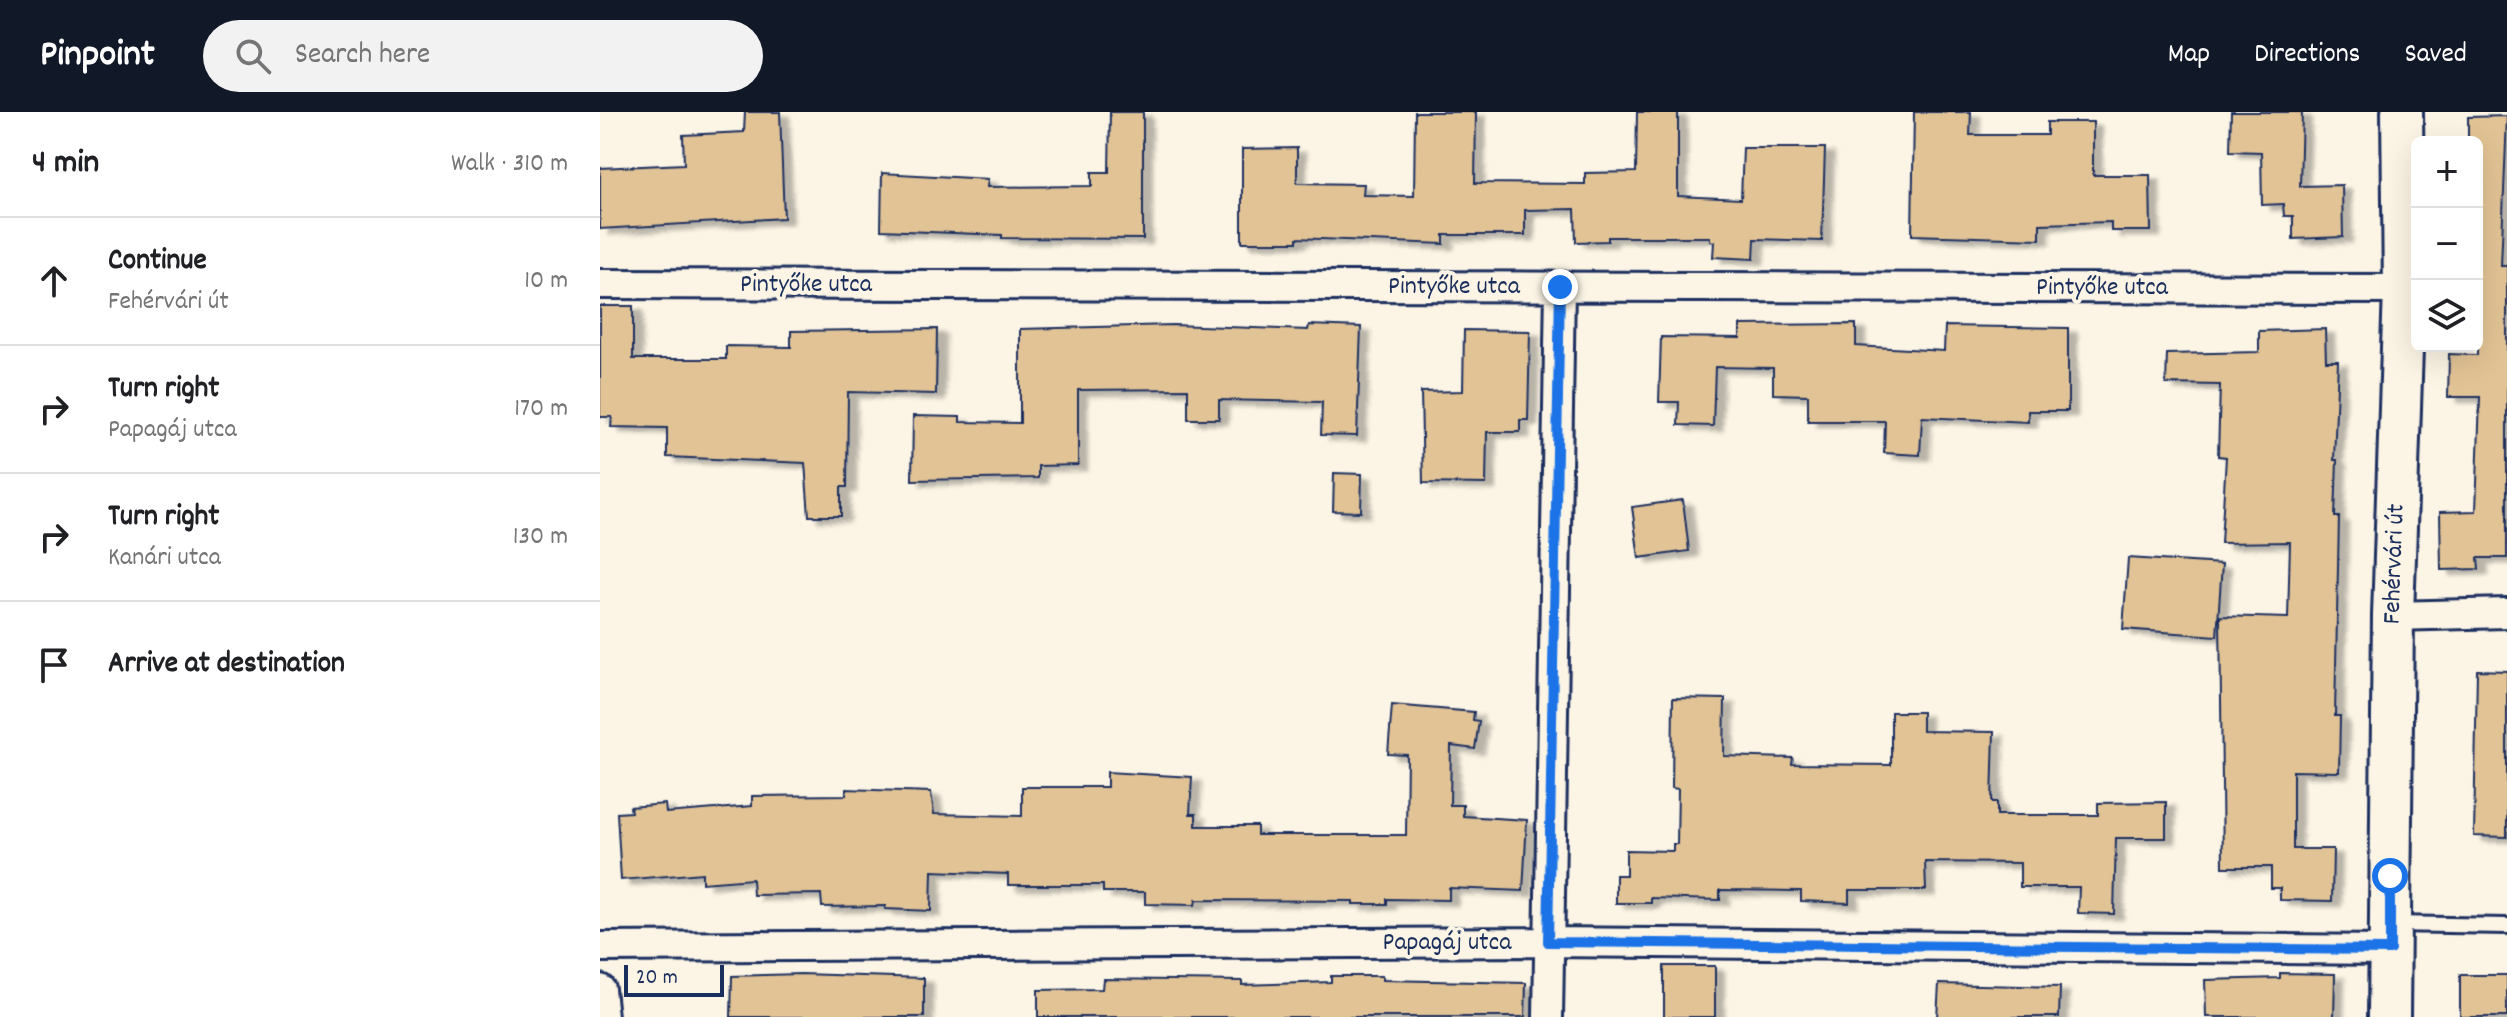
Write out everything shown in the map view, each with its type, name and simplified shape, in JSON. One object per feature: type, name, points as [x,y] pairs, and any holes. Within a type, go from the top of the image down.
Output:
[{"type":"main road","name":"Fehérvári út","points":[[2389,1017],[2393,616],[2404,289],[2402,112]]},
{"type":"street","name":"Pintyőke utca","points":[[600,284],[2404,289]]},
{"type":"street","points":[[1548,1017],[1560,287]]},
{"type":"street","points":[[2393,616],[2507,613]]},
{"type":"street","name":"Papagáj utca","points":[[600,947],[2390,937]]},
{"type":"street","points":[[600,989],[603,1017]]},
{"type":"lane","points":[[2390,937],[2507,926]]},
{"type":"building","points":[[745,112],[780,112],[784,218],[600,229],[600,168],[684,164],[683,135],[744,132]]},
{"type":"building","points":[[1110,112],[1143,112],[1143,239],[1002,238],[1002,235],[881,230],[882,173],[988,179],[987,187],[1092,186],[1092,172],[1109,172]]},
{"type":"building","points":[[1415,112],[1476,112],[1475,183],[1585,184],[1585,173],[1636,172],[1637,112],[1678,112],[1678,196],[1741,199],[1743,148],[1825,148],[1822,241],[1755,239],[1754,259],[1713,257],[1714,242],[1710,241],[1710,237],[1608,237],[1608,241],[1576,242],[1575,209],[1525,210],[1525,235],[1444,235],[1444,244],[1297,238],[1297,242],[1242,242],[1242,149],[1297,148],[1297,183],[1364,184],[1363,195],[1414,196]]},
{"type":"building","points":[[1914,112],[1971,112],[1970,135],[2047,135],[2047,122],[2093,122],[2093,175],[2150,175],[2151,231],[2111,231],[2111,222],[2040,224],[2040,239],[1912,235]]},
{"type":"building","points":[[2231,112],[2302,112],[2300,186],[2342,185],[2343,237],[2293,239],[2293,216],[2284,216],[2283,204],[2262,205],[2261,152],[2230,151]]},
{"type":"building","points":[[2507,116],[2501,266],[2507,266],[2507,558],[2478,558],[2479,569],[2441,570],[2440,512],[2476,511],[2480,397],[2448,397],[2449,354],[2477,355],[2477,352],[2483,352],[2483,136],[2468,136],[2468,117]]},
{"type":"building","points":[[600,306],[633,306],[633,359],[726,359],[726,346],[791,347],[791,331],[937,329],[936,394],[848,392],[847,487],[841,487],[841,516],[809,516],[805,463],[667,457],[667,428],[611,427],[612,417],[600,417]]},
{"type":"building","points":[[1856,324],[1856,346],[1944,351],[1945,326],[2068,328],[2068,411],[2028,411],[2028,422],[1922,417],[1920,455],[1884,453],[1885,421],[1808,421],[1808,395],[1773,394],[1773,368],[1715,367],[1713,426],[1678,425],[1679,402],[1659,402],[1661,337],[1740,338],[1740,325]]},
{"type":"building","points":[[1173,325],[1308,330],[1309,325],[1361,327],[1357,436],[1321,435],[1322,402],[1219,400],[1219,419],[1188,419],[1188,389],[1078,390],[1078,465],[1038,466],[1038,478],[912,480],[913,416],[960,417],[960,422],[1020,423],[1020,329]]},
{"type":"building","points":[[2325,329],[2326,361],[2338,361],[2334,460],[2337,460],[2335,517],[2339,517],[2335,716],[2340,716],[2339,772],[2293,771],[2293,849],[2333,849],[2332,901],[2280,900],[2280,888],[2271,888],[2271,867],[2223,867],[2220,616],[2288,618],[2290,542],[2221,543],[2226,457],[2218,456],[2220,385],[2166,384],[2167,354],[2259,352],[2259,331]]},
{"type":"building","points":[[1464,330],[1530,331],[1528,420],[1520,420],[1520,432],[1487,432],[1486,484],[1423,483],[1421,392],[1463,391]]},
{"type":"building","points":[[1334,473],[1362,474],[1361,512],[1333,511]]},
{"type":"building","points":[[1683,500],[1689,551],[1639,558],[1632,507]]},
{"type":"building","points":[[2128,558],[2222,564],[2217,636],[2123,629]]},
{"type":"building","points":[[2477,670],[2507,671],[2507,837],[2474,836]]},
{"type":"building","points":[[1673,698],[1725,699],[1724,756],[1793,758],[1792,764],[1891,765],[1891,712],[1922,712],[1922,731],[1994,732],[1992,802],[1997,802],[1997,815],[2098,815],[2098,803],[2166,802],[2166,838],[2116,838],[2114,914],[2078,913],[2079,887],[2020,887],[2020,863],[1925,862],[1926,890],[1849,890],[1849,903],[1801,901],[1801,891],[1720,890],[1720,900],[1651,898],[1651,903],[1616,903],[1616,875],[1626,875],[1626,850],[1673,851],[1673,844],[1677,844],[1678,789],[1672,788]]},
{"type":"building","points":[[1392,705],[1474,712],[1473,720],[1479,721],[1475,749],[1451,746],[1450,805],[1463,805],[1463,816],[1527,820],[1523,891],[1449,888],[1449,900],[1387,899],[1387,904],[1196,900],[1195,905],[1145,904],[1145,892],[1103,892],[1103,885],[1008,885],[1008,874],[932,871],[931,911],[885,909],[885,906],[822,907],[821,894],[753,895],[752,879],[702,883],[702,873],[621,880],[617,813],[631,812],[630,807],[665,804],[666,813],[752,806],[752,796],[846,795],[846,789],[931,792],[934,814],[1022,816],[1022,787],[1107,787],[1107,772],[1192,777],[1190,814],[1196,814],[1196,826],[1257,826],[1257,835],[1406,835],[1407,755],[1388,754]]},
{"type":"building","points":[[1664,966],[1715,966],[1715,1017],[1664,1017]]},
{"type":"building","points":[[2280,973],[2335,974],[2334,1017],[2206,1017],[2205,980],[2280,978]]},
{"type":"building","points":[[801,974],[924,978],[924,1017],[731,1017],[732,976]]},
{"type":"building","points":[[2460,975],[2507,975],[2507,1017],[2460,1017]]},
{"type":"building","points":[[1331,976],[1526,983],[1525,1017],[1038,1017],[1038,990],[1102,989],[1103,979],[1242,981],[1242,985],[1331,982]]},
{"type":"building","points":[[1939,984],[2060,987],[2059,1017],[1937,1017]]},
{"type":"route","points":[[1560,287],[1548,942],[2390,950],[2390,876]]}]
